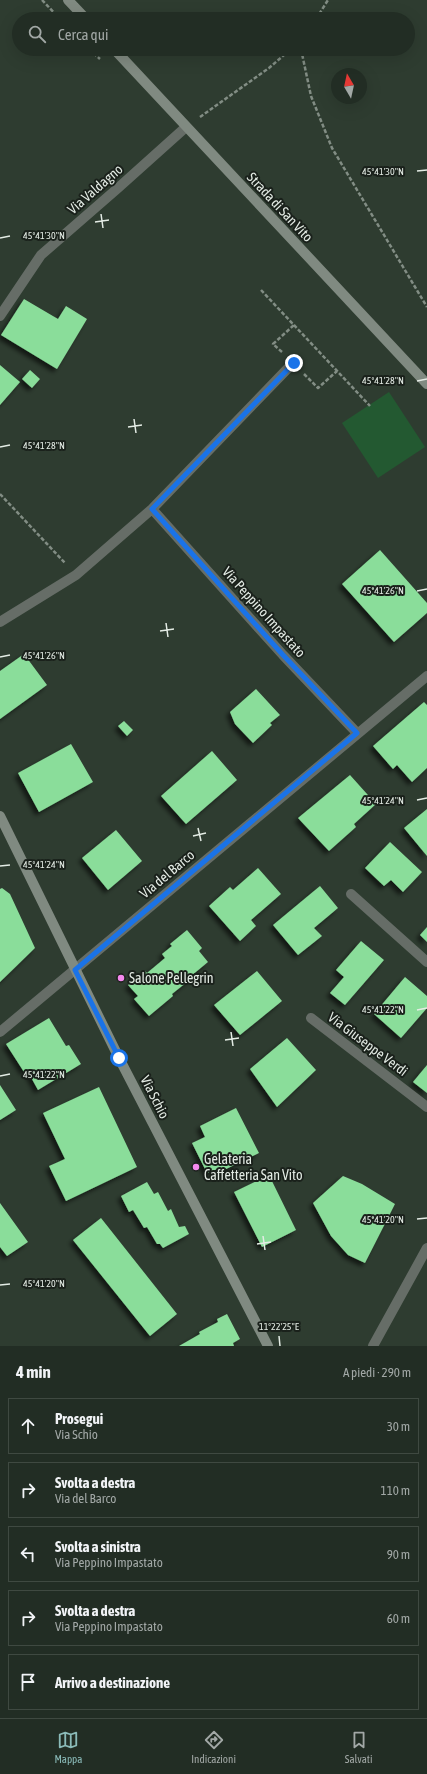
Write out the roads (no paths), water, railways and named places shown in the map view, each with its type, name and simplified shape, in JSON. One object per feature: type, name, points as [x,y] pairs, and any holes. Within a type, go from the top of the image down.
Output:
[{"type":"street","points":[[68,0],[79,12]]},
{"type":"street","name":"Strada di San Vito","points":[[120,56],[427,384]]},
{"type":"street","name":"Via Valdagno","points":[[0,316],[41,255],[186,127]]},
{"type":"street","points":[[0,622],[76,575],[152,509],[294,362]]},
{"type":"street","name":"Via Peppino Impastato","points":[[152,509],[283,655],[357,733]]},
{"type":"street","name":"Via del Barco","points":[[0,1032],[427,676]]},
{"type":"street","name":"Via Schio","points":[[0,816],[119,1058],[268,1346]]},
{"type":"street","points":[[351,894],[427,962]]},
{"type":"street","name":"Via Giuseppe Verdi","points":[[311,1018],[427,1107]]},
{"type":"street","points":[[373,1346],[427,1248]]},
{"type":"place","name":"Salone Pellegrin","points":[[121,978]]},
{"type":"place","name":"Gelateria Caffetteria San Vito","points":[[196,1167]]}]
